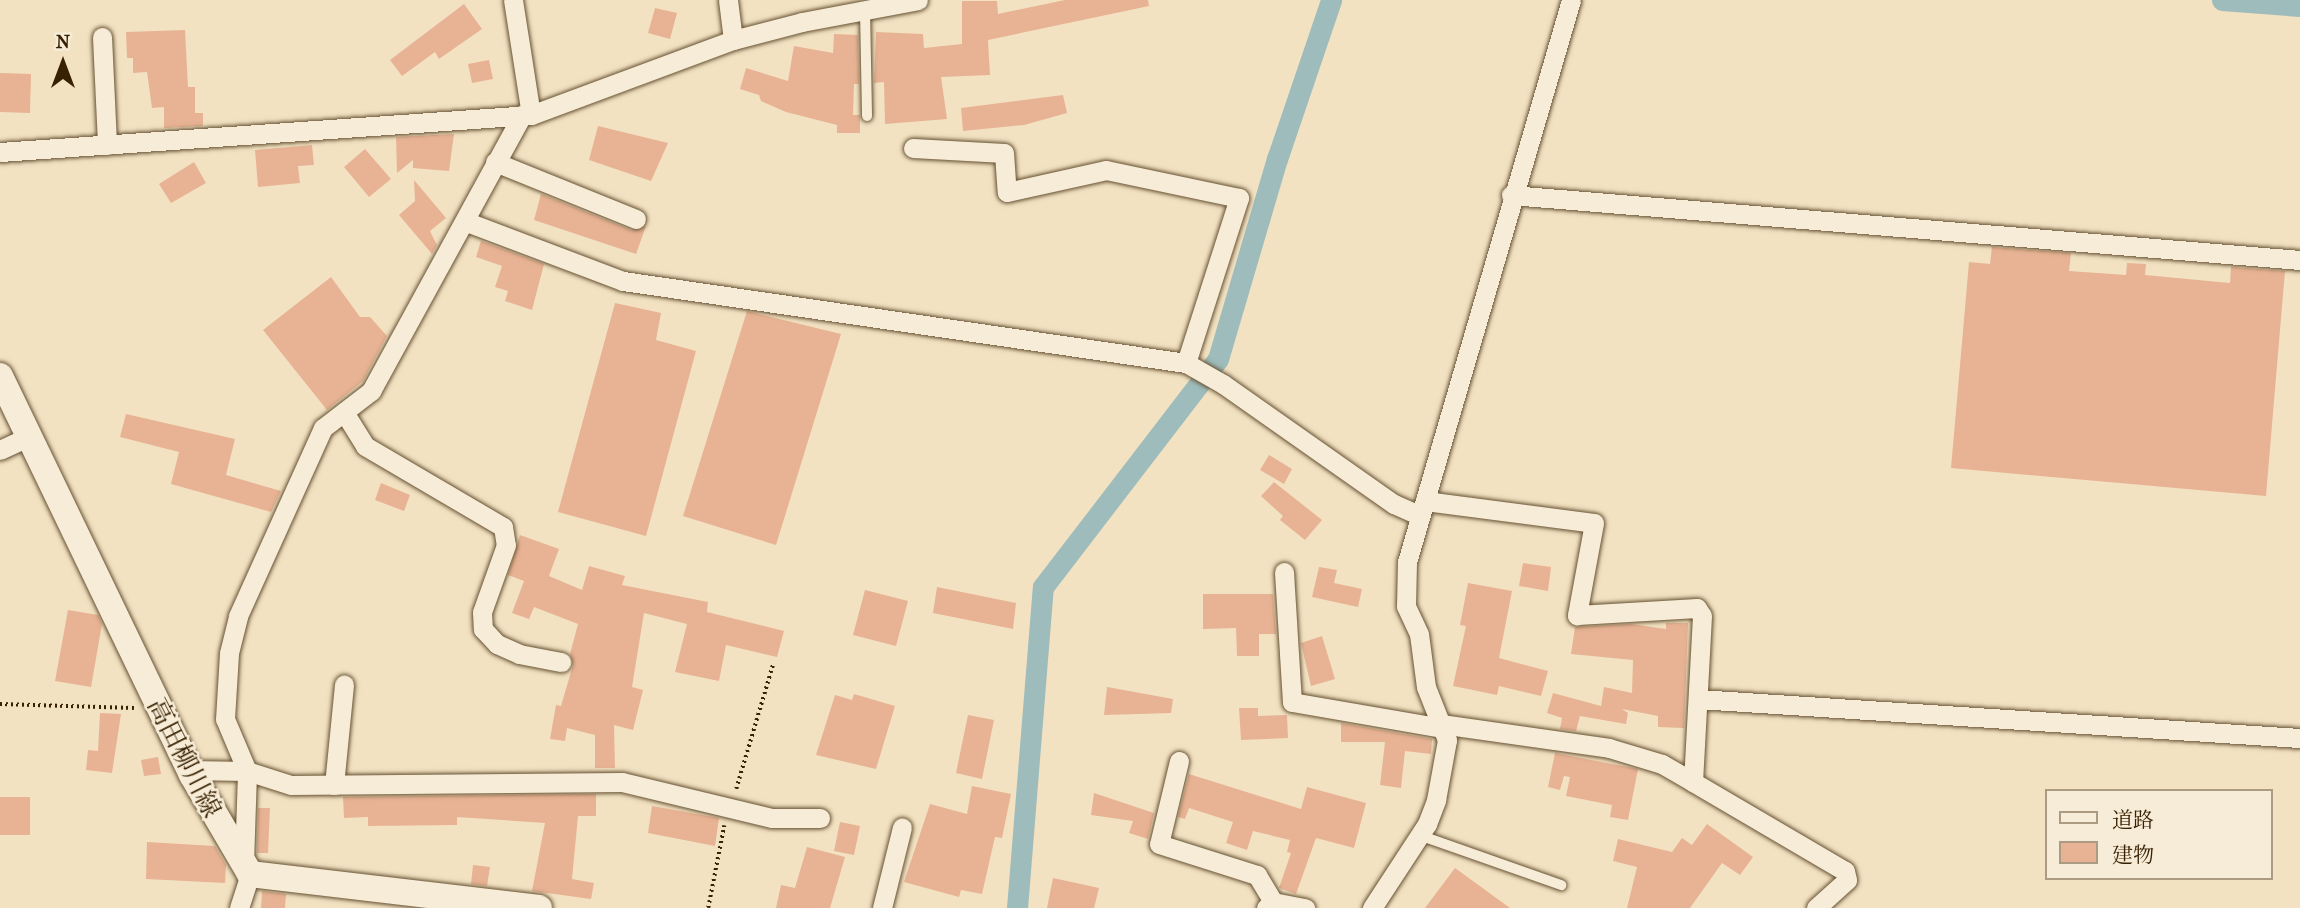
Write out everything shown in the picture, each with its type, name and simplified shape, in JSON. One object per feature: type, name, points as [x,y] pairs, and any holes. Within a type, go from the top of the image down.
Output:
[{"type":"main road","name":"高田柳川線","points":[[0,376],[189,770],[247,869]]},
{"type":"main road","points":[[247,869],[539,908]]},
{"type":"street","points":[[239,908],[247,869],[247,771],[225,719],[229,653],[239,616],[323,428],[371,391],[400,332],[467,222],[468,208],[526,115],[513,0]]},
{"type":"street","points":[[728,0],[733,40]]},
{"type":"street","points":[[0,152],[526,115],[733,40],[918,0]]},
{"type":"street","points":[[1372,908],[1419,835],[1441,779],[1447,740],[1426,687],[1419,634],[1406,606],[1404,586],[1422,508],[1511,195],[1571,0]]},
{"type":"street","points":[[102,37],[107,145]]},
{"type":"street","points":[[913,148],[1004,153],[1007,192],[1105,170],[1239,198],[1186,363]]},
{"type":"street","points":[[495,162],[636,219]]},
{"type":"street","points":[[1511,195],[2300,260]]},
{"type":"street","points":[[467,222],[623,281],[1186,363],[1223,384],[1395,504],[1594,523],[1577,615],[1697,608],[1702,616],[1693,782]]},
{"type":"street","points":[[344,412],[365,446],[503,527],[506,545],[482,612],[483,629],[497,644],[519,654],[562,662]]},
{"type":"street","points":[[0,450],[28,437]]},
{"type":"street","points":[[1284,572],[1292,702],[1441,726],[1609,748],[1662,764],[1845,871],[1847,880],[1816,908]]},
{"type":"street","points":[[334,785],[344,684]]},
{"type":"street","points":[[1698,699],[2300,738]]},
{"type":"street","points":[[1179,761],[1158,844],[1257,875],[1269,905],[1305,908]]},
{"type":"street","points":[[189,770],[247,771],[291,785],[622,782],[728,810],[772,818],[821,818]]},
{"type":"street","points":[[882,908],[902,827]]},
{"type":"lane","points":[[865,10],[867,116]]},
{"type":"lane","points":[[1419,835],[1561,885]]},
{"type":"path","points":[[708,908],[728,810],[751,749],[773,664]]},
{"type":"path","points":[[0,704],[159,709]]},
{"type":"building","points":[[1065,0],[1148,0],[1149,6],[988,40],[990,75],[941,77],[947,119],[885,124],[884,82],[874,83],[876,32],[923,34],[924,48],[962,44],[962,1],[997,1],[998,14]]},
{"type":"building","points":[[464,4],[482,29],[439,59],[435,52],[402,76],[390,60]]},
{"type":"building","points":[[655,8],[677,13],[670,39],[648,33]]},
{"type":"building","points":[[185,30],[188,87],[195,87],[195,113],[203,113],[203,126],[164,128],[164,107],[152,108],[147,72],[133,73],[133,58],[127,58],[126,32]]},
{"type":"building","points":[[834,34],[858,35],[859,84],[854,84],[853,115],[860,115],[860,133],[837,133],[837,125],[786,112],[761,101],[759,95],[740,89],[746,68],[788,81],[794,46],[833,53]]},
{"type":"building","points":[[489,60],[493,79],[472,83],[468,64]]},
{"type":"building","points":[[0,73],[31,74],[30,113],[0,112]]},
{"type":"building","points":[[1063,95],[1067,113],[1024,125],[963,131],[961,108]]},
{"type":"building","points":[[598,126],[668,143],[651,181],[589,160]]},
{"type":"building","points":[[454,134],[449,171],[413,168],[413,160],[397,173],[396,137]]},
{"type":"building","points":[[312,145],[314,165],[298,166],[300,183],[258,187],[255,150]]},
{"type":"building","points":[[365,149],[391,179],[369,197],[344,167]]},
{"type":"building","points":[[194,162],[206,183],[171,203],[159,184]]},
{"type":"building","points":[[414,180],[446,218],[430,231],[437,245],[432,254],[399,215],[415,201]]},
{"type":"building","points":[[541,194],[631,230],[646,226],[636,254],[534,220]]},
{"type":"building","points":[[481,241],[544,264],[532,310],[505,301],[508,291],[495,287],[502,266],[476,257]]},
{"type":"building","points":[[1992,247],[2071,253],[2069,271],[2126,275],[2127,263],[2146,264],[2145,275],[2230,283],[2231,267],[2285,271],[2266,496],[1951,468],[1969,262],[1990,264]]},
{"type":"building","points":[[331,277],[360,317],[370,317],[387,336],[363,381],[327,410],[263,330]]},
{"type":"building","points":[[615,303],[661,313],[656,340],[696,351],[646,536],[558,512]]},
{"type":"building","points":[[747,311],[841,334],[776,545],[683,516]]},
{"type":"building","points":[[126,414],[235,439],[226,475],[281,491],[271,512],[171,484],[179,452],[120,437]]},
{"type":"building","points":[[1269,455],[1292,469],[1284,484],[1260,470]]},
{"type":"building","points":[[1274,482],[1322,520],[1305,540],[1280,520],[1283,516],[1261,496]]},
{"type":"building","points":[[381,483],[410,495],[404,511],[375,500]]},
{"type":"building","points":[[520,535],[559,549],[549,576],[582,590],[589,566],[625,576],[622,585],[708,602],[707,612],[784,631],[777,657],[726,645],[719,681],[675,672],[687,624],[644,613],[632,687],[643,690],[633,730],[614,725],[615,768],[595,768],[595,735],[567,728],[565,741],[550,739],[556,705],[561,706],[573,665],[570,654],[578,624],[534,607],[529,619],[512,613],[524,581],[508,575]]},
{"type":"building","points":[[1523,563],[1551,567],[1548,591],[1519,586]]},
{"type":"building","points":[[1319,567],[1337,570],[1334,583],[1362,589],[1358,607],[1312,597]]},
{"type":"building","points":[[1468,583],[1512,591],[1499,658],[1548,671],[1541,696],[1499,686],[1497,695],[1453,686],[1466,626],[1460,625]]},
{"type":"building","points":[[937,587],[1016,603],[1013,629],[933,613]]},
{"type":"building","points":[[865,590],[908,601],[896,646],[853,635]]},
{"type":"building","points":[[1203,594],[1273,594],[1276,634],[1259,634],[1259,656],[1237,656],[1236,628],[1203,629]]},
{"type":"building","points":[[68,610],[98,615],[102,624],[91,687],[55,681]]},
{"type":"building","points":[[1666,623],[1688,623],[1684,728],[1658,727],[1658,716],[1622,709],[1628,713],[1626,724],[1580,716],[1576,731],[1560,729],[1562,718],[1547,713],[1553,693],[1601,706],[1604,687],[1632,693],[1633,660],[1571,654],[1575,627],[1631,624],[1666,629]]},
{"type":"building","points":[[1322,636],[1335,679],[1311,686],[1301,643]]},
{"type":"building","points":[[1107,687],[1173,699],[1171,713],[1104,715]]},
{"type":"building","points":[[854,694],[895,706],[876,769],[816,755],[835,695],[852,700]]},
{"type":"building","points":[[1239,708],[1258,708],[1258,716],[1287,715],[1288,738],[1241,740]]},
{"type":"building","points":[[100,713],[121,714],[112,773],[86,770],[88,750],[98,751]]},
{"type":"building","points":[[968,715],[994,720],[982,779],[956,773]]},
{"type":"building","points":[[1341,723],[1432,739],[1431,754],[1405,751],[1401,788],[1380,785],[1385,742],[1341,742]]},
{"type":"building","points":[[1555,753],[1638,769],[1628,820],[1610,817],[1612,805],[1566,796],[1570,777],[1564,776],[1560,790],[1548,787]]},
{"type":"building","points":[[158,757],[161,774],[144,776],[141,760]]},
{"type":"building","points":[[1189,774],[1301,809],[1307,787],[1366,803],[1354,848],[1316,838],[1296,894],[1279,888],[1291,853],[1287,852],[1290,840],[1253,831],[1247,850],[1226,843],[1233,822],[1189,808],[1185,819],[1178,817]]},
{"type":"building","points":[[972,786],[1011,794],[1002,838],[995,837],[982,894],[961,890],[959,897],[904,882],[930,804],[967,814]]},
{"type":"building","points":[[1094,793],[1154,813],[1148,839],[1129,833],[1133,821],[1091,815]]},
{"type":"building","points":[[596,794],[596,816],[578,816],[572,879],[594,883],[591,899],[532,891],[545,823],[457,817],[457,825],[368,826],[368,817],[344,818],[343,797]]},
{"type":"building","points":[[0,797],[30,797],[30,835],[0,835]]},
{"type":"building","points":[[652,806],[719,818],[715,846],[648,833]]},
{"type":"building","points":[[258,808],[270,808],[268,853],[257,853]]},
{"type":"building","points":[[840,822],[860,826],[854,855],[834,851]]},
{"type":"building","points":[[1707,824],[1753,857],[1740,875],[1722,863],[1690,908],[1627,908],[1637,867],[1613,861],[1618,839],[1672,852],[1682,838],[1692,845]]},
{"type":"building","points":[[147,842],[215,846],[226,865],[225,883],[146,879]]},
{"type":"building","points":[[807,847],[845,857],[830,908],[776,908],[781,885],[795,888]]},
{"type":"building","points":[[473,865],[490,867],[487,886],[471,884]]},
{"type":"building","points":[[1455,868],[1510,908],[1425,908]]},
{"type":"building","points":[[1053,878],[1099,888],[1094,908],[1047,908]]},
{"type":"building","points":[[262,891],[286,894],[285,908],[261,908]]},
{"type":"waterway","points":[[1017,908],[1043,587],[1218,359],[1277,159],[1331,0]]},
{"type":"waterway","points":[[2222,0],[2300,6]]}]
